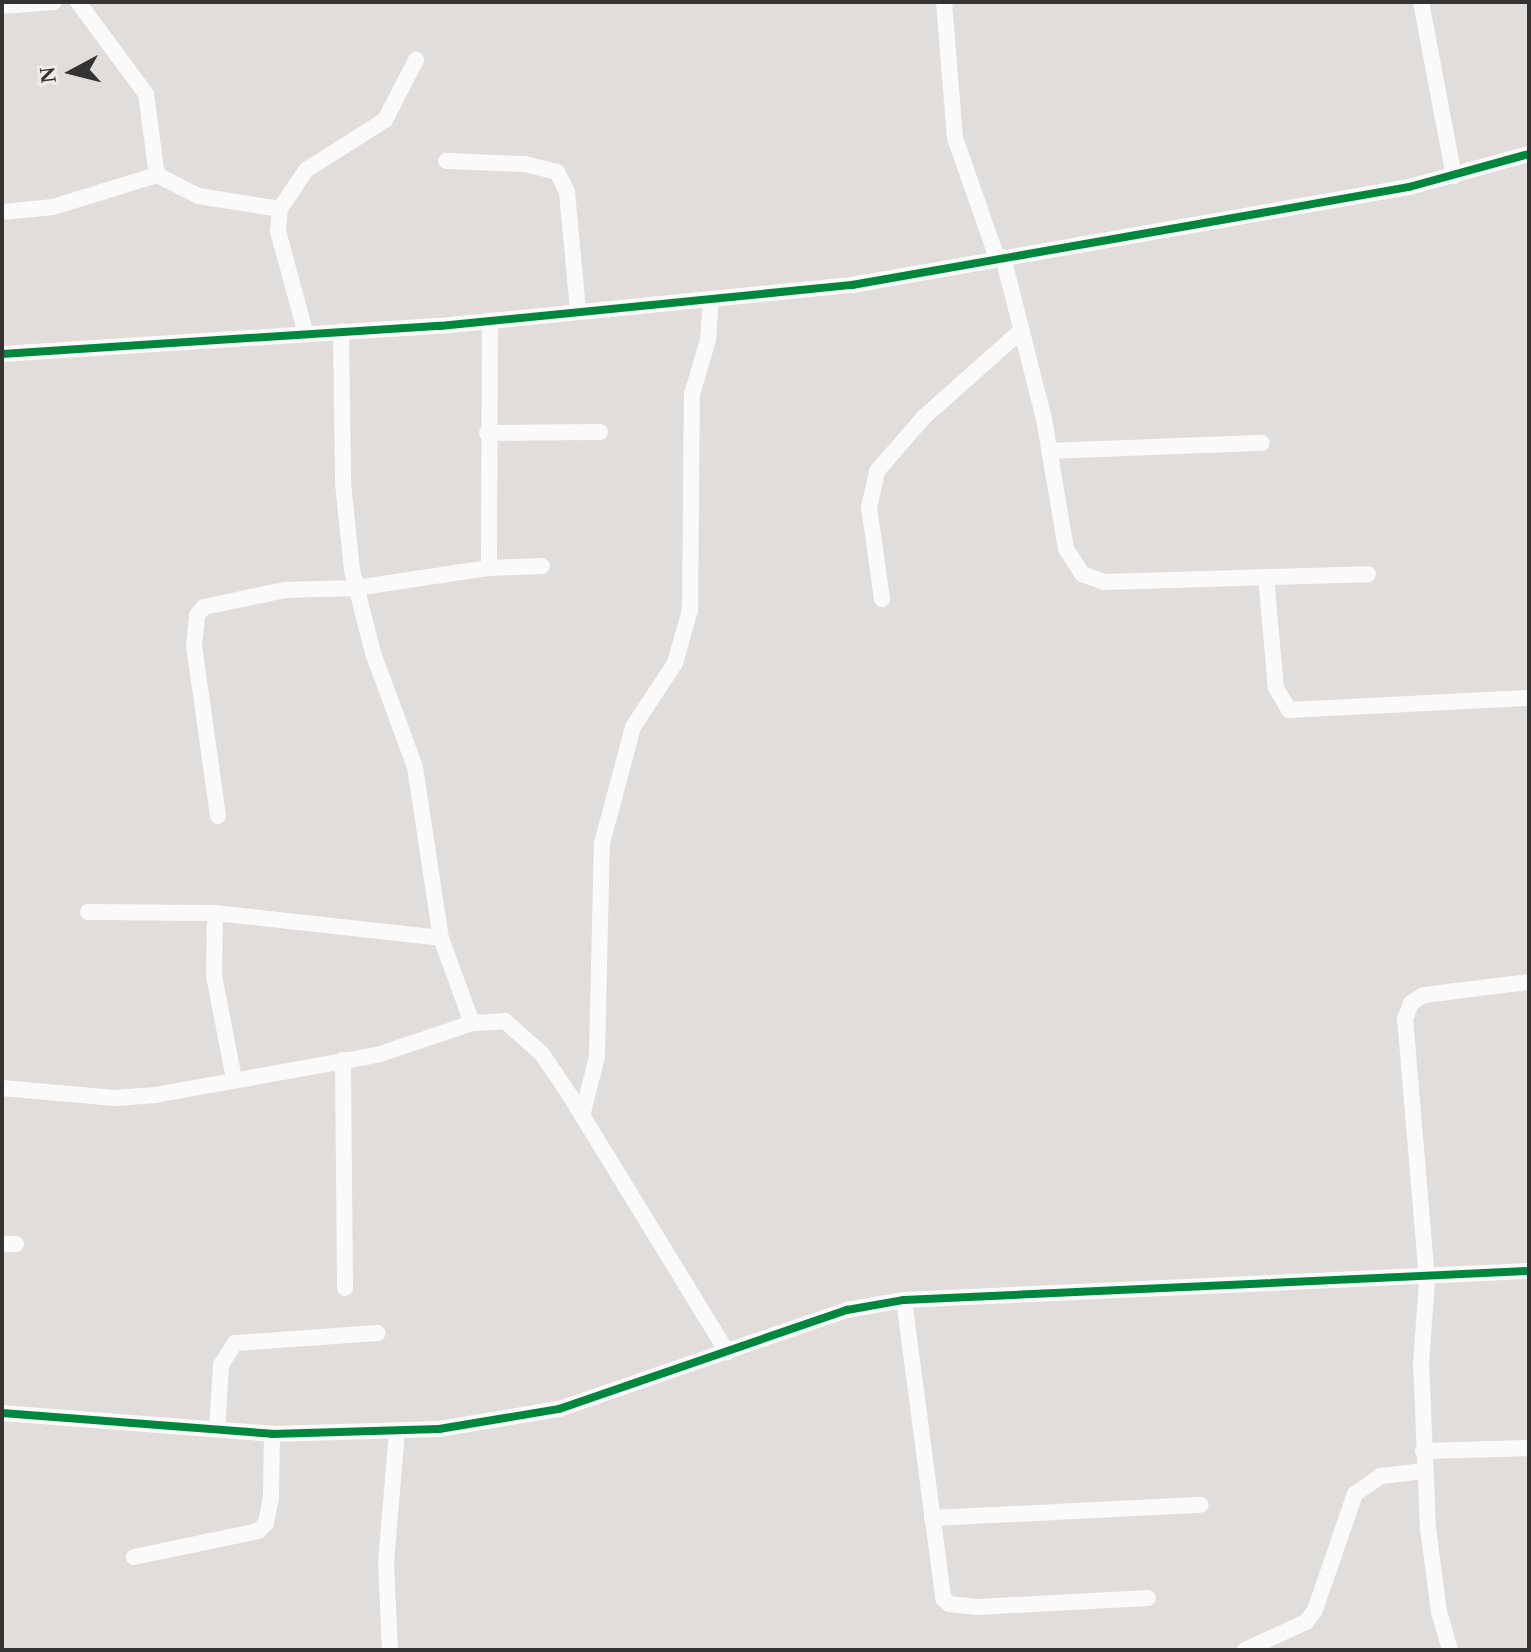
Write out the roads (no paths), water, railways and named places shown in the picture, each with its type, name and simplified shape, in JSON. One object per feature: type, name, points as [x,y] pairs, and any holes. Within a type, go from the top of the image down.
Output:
[{"type":"street","points":[[2,6],[54,2]]},
{"type":"street","points":[[78,2],[146,94],[157,175]]},
{"type":"street","points":[[944,2],[955,138],[1000,257],[1022,330],[1049,451],[1066,549],[1092,580],[1368,574]]},
{"type":"street","points":[[1421,2],[1454,176]]},
{"type":"street","points":[[305,331],[278,231],[280,209],[306,170],[385,120],[416,60]]},
{"type":"street","points":[[2,354],[305,331],[490,321],[852,285],[1000,257],[1288,210],[1454,176],[1529,154]]},
{"type":"street","points":[[446,161],[525,164],[557,172],[567,192],[578,311]]},
{"type":"street","points":[[2,212],[53,207],[157,175],[198,196],[280,209]]},
{"type":"street","points":[[582,1116],[598,1045],[602,843],[633,727],[675,663],[690,610],[692,394],[708,340],[711,301]]},
{"type":"street","points":[[489,568],[487,433],[490,321]]},
{"type":"street","points":[[882,599],[869,507],[870,487],[877,471],[946,396],[1022,330]]},
{"type":"street","points":[[341,331],[343,483],[356,588],[415,767],[441,938],[472,1023]]},
{"type":"street","points":[[487,433],[600,432]]},
{"type":"street","points":[[1049,451],[1262,443]]},
{"type":"street","points":[[218,816],[198,685],[197,615],[214,601],[235,596],[356,588],[489,568],[542,566]]},
{"type":"street","points":[[1266,577],[1276,688],[1289,710],[1529,698]]},
{"type":"street","points":[[88,912],[215,913],[441,938]]},
{"type":"street","points":[[215,913],[214,976],[234,1079]]},
{"type":"street","points":[[1450,1650],[1439,1612],[1424,1471],[1421,1364],[1427,1280],[1405,1019],[1411,1003],[1424,995],[1529,982]]},
{"type":"street","points":[[2,1088],[115,1098],[406,1047],[472,1023],[490,1020],[516,1026],[542,1054],[727,1352]]},
{"type":"street","points":[[343,1060],[345,1288]]},
{"type":"street","points":[[2,1413],[272,1434],[397,1431],[486,1424],[559,1409],[847,1310],[904,1300],[1427,1280],[1529,1271]]},
{"type":"street","points":[[904,1300],[941,1587],[949,1604],[1148,1598]]},
{"type":"street","points":[[217,1429],[221,1365],[235,1343],[378,1333]]},
{"type":"street","points":[[390,1650],[386,1562],[397,1431]]},
{"type":"street","points":[[134,1557],[258,1531],[266,1523],[271,1497],[272,1434]]},
{"type":"street","points":[[1423,1451],[1529,1448]]},
{"type":"street","points":[[1245,1650],[1275,1643],[1306,1622],[1315,1610],[1355,1494],[1381,1476],[1424,1471]]},
{"type":"street","points":[[932,1518],[1201,1505]]}]
